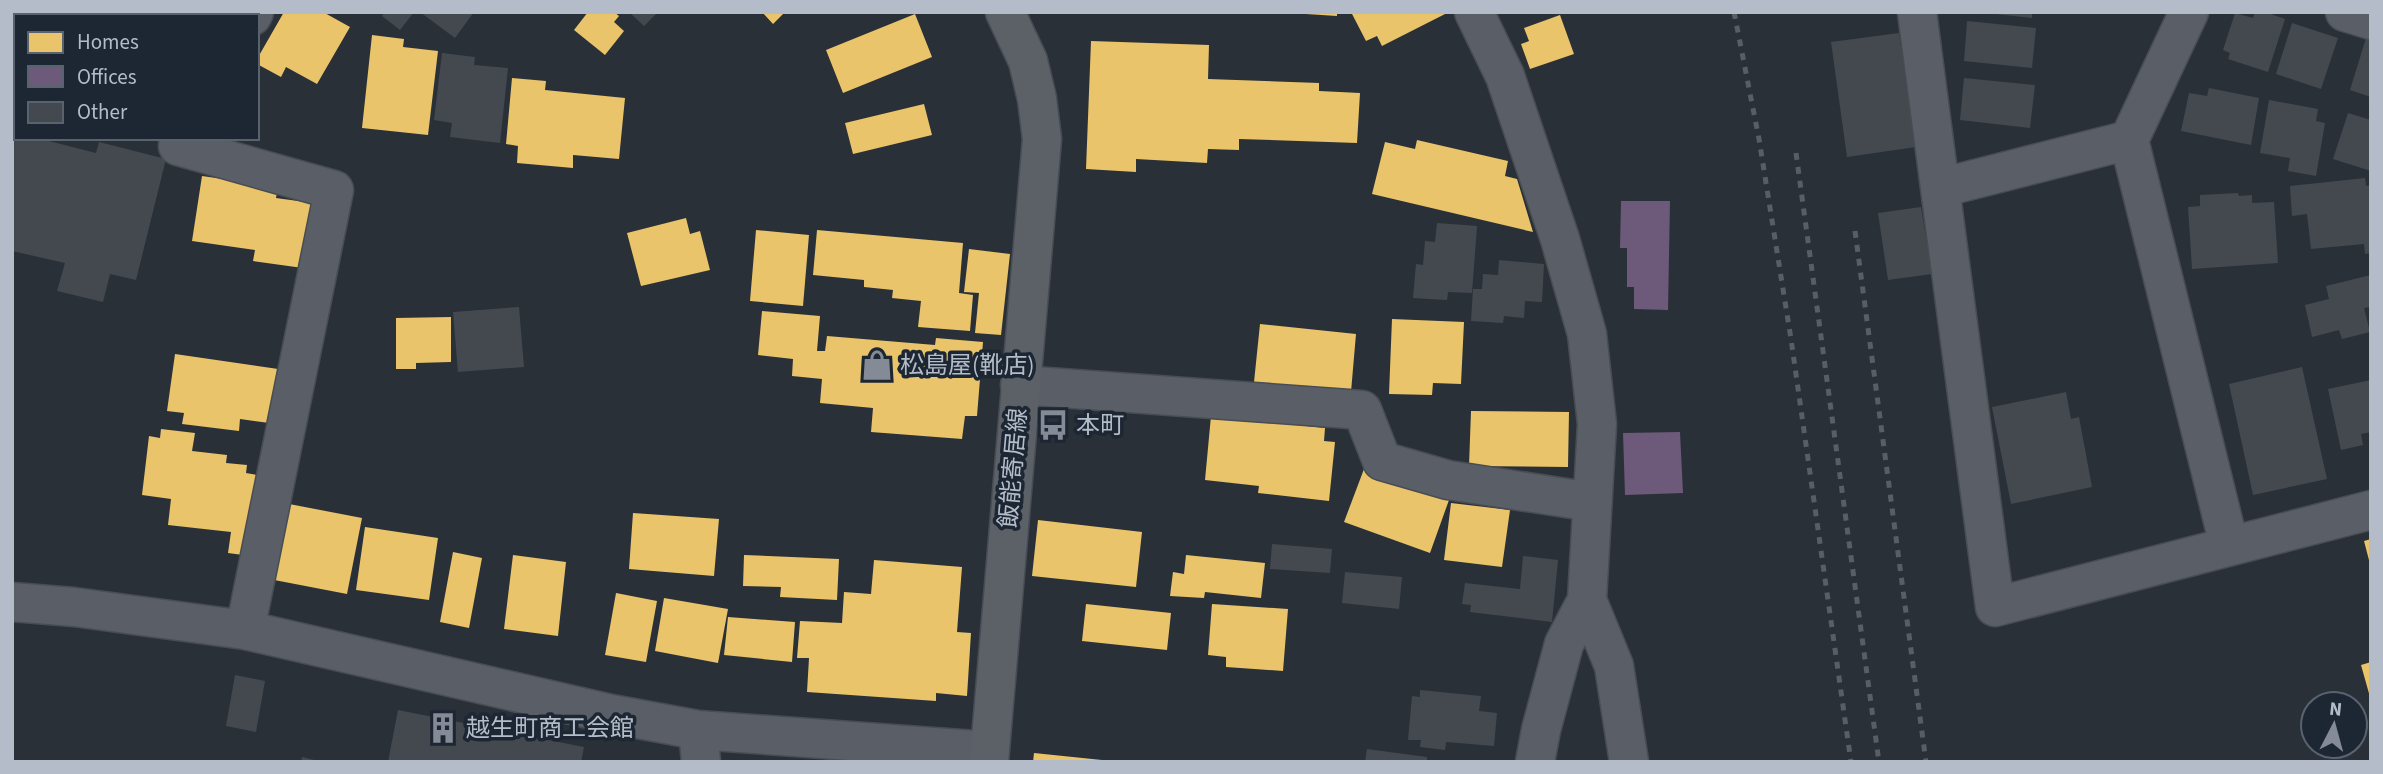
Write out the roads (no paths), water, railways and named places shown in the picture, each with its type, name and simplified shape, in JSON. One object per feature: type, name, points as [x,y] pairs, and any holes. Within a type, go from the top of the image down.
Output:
[{"type":"main road","name":"飯能寄居線","points":[[989,757],[1041,139],[1038,99],[1028,61],[1005,12]]},
{"type":"street","points":[[1474,12],[1505,76],[1560,239],[1587,334],[1597,424],[1587,600],[1564,644],[1535,762]]},
{"type":"street","points":[[1917,12],[1995,607],[2371,510]]},
{"type":"street","points":[[2189,12],[2129,140],[2229,545]]},
{"type":"street","points":[[2345,12],[2371,20]]},
{"type":"street","points":[[181,140],[178,146],[334,190],[245,630]]},
{"type":"street","points":[[1940,188],[2129,140]]},
{"type":"street","points":[[1020,385],[1362,410],[1382,461],[1448,480],[1592,502]]},
{"type":"street","points":[[1587,600],[1614,666],[1629,762]]},
{"type":"street","points":[[12,602],[74,607],[245,630],[611,714],[700,746],[989,757]]},
{"type":"railway","points":[[1734,12],[1759,139],[1791,339],[1851,762]]},
{"type":"railway","points":[[1796,153],[1879,762]]},
{"type":"railway","points":[[1855,231],[1926,762]]},
{"type":"place","name":"松島屋(靴店)","points":[[877,365]]},
{"type":"place","name":"本町","points":[[1053,425]]},
{"type":"place","name":"越生町商工会館","points":[[443,728]]}]
